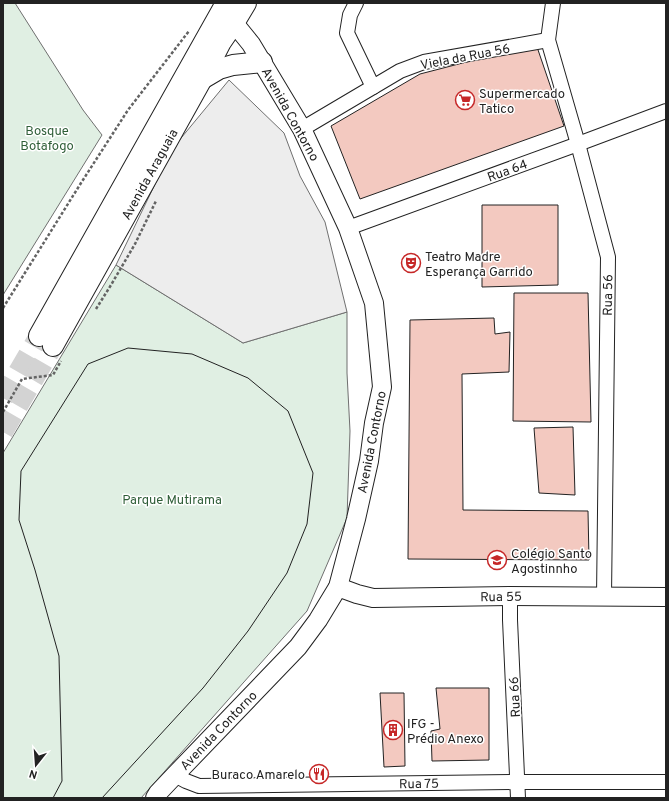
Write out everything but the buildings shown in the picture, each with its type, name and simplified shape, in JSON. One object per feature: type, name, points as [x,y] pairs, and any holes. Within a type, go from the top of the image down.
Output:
[{"type":"main road","name":"Avenida Araguaia","points":[[227,3],[46,341],[202,79],[221,42],[246,3]]},
{"type":"main road","points":[[202,79],[219,69],[233,65],[262,62]]},
{"type":"street","name":"Avenida Contorno","points":[[155,798],[175,775],[298,647],[318,620],[338,586],[356,519],[369,462],[374,423],[382,387],[374,303],[348,228],[302,129],[251,44],[234,23],[227,3]]},
{"type":"street","points":[[356,3],[350,15],[348,33],[373,87]]},
{"type":"street","name":"Rua 56","points":[[553,3],[548,40],[608,257],[604,596]]},
{"type":"street","name":"Viela da Rua 56","points":[[302,129],[400,71],[424,62],[548,40]]},
{"type":"street","name":"Rua 64","points":[[348,228],[666,111]]},
{"type":"street","name":"Rua 55","points":[[338,586],[357,594],[373,598],[510,596],[666,597]]},
{"type":"street","name":"Rua 66","points":[[510,596],[518,798]]},
{"type":"street","name":"Rua 75","points":[[175,775],[199,786],[518,782],[666,782]]},
{"type":"path","points":[[3,308],[128,110],[193,25]]},
{"type":"green space","name":"Bosque Botafogo","points":[[3,3],[15,3],[83,110],[102,135],[3,295]]},
{"type":"green space","name":"Parque Mutirama","points":[[116,265],[243,343],[347,312],[347,373],[350,431],[347,518],[307,611],[141,798],[3,798],[3,453]]},
{"type":"shaded area","points":[[229,80],[284,133],[300,176],[325,222],[347,312],[243,343],[116,265],[172,149]]},
{"type":"tunnel","points":[[3,398],[39,336]]},
{"type":"tunnel","points":[[3,432],[53,346]]},
{"type":"tram line","points":[[53,798],[62,781],[59,656],[35,570],[19,520],[21,471],[88,364],[128,348],[192,354],[248,378],[288,411],[313,473],[307,524],[287,573],[248,631],[203,688],[102,798]]},
{"type":"place","name":"Supermercado Tatico","points":[[465,100]]},
{"type":"place","name":"Teatro Madre Esperança Garrido","points":[[411,263]]},
{"type":"place","name":"Colégio Santo Agostinnho","points":[[497,560]]},
{"type":"place","name":"IFG - Prédio Anexo","points":[[393,730]]},
{"type":"place","name":"Buraco Amarelo","points":[[319,774]]}]
